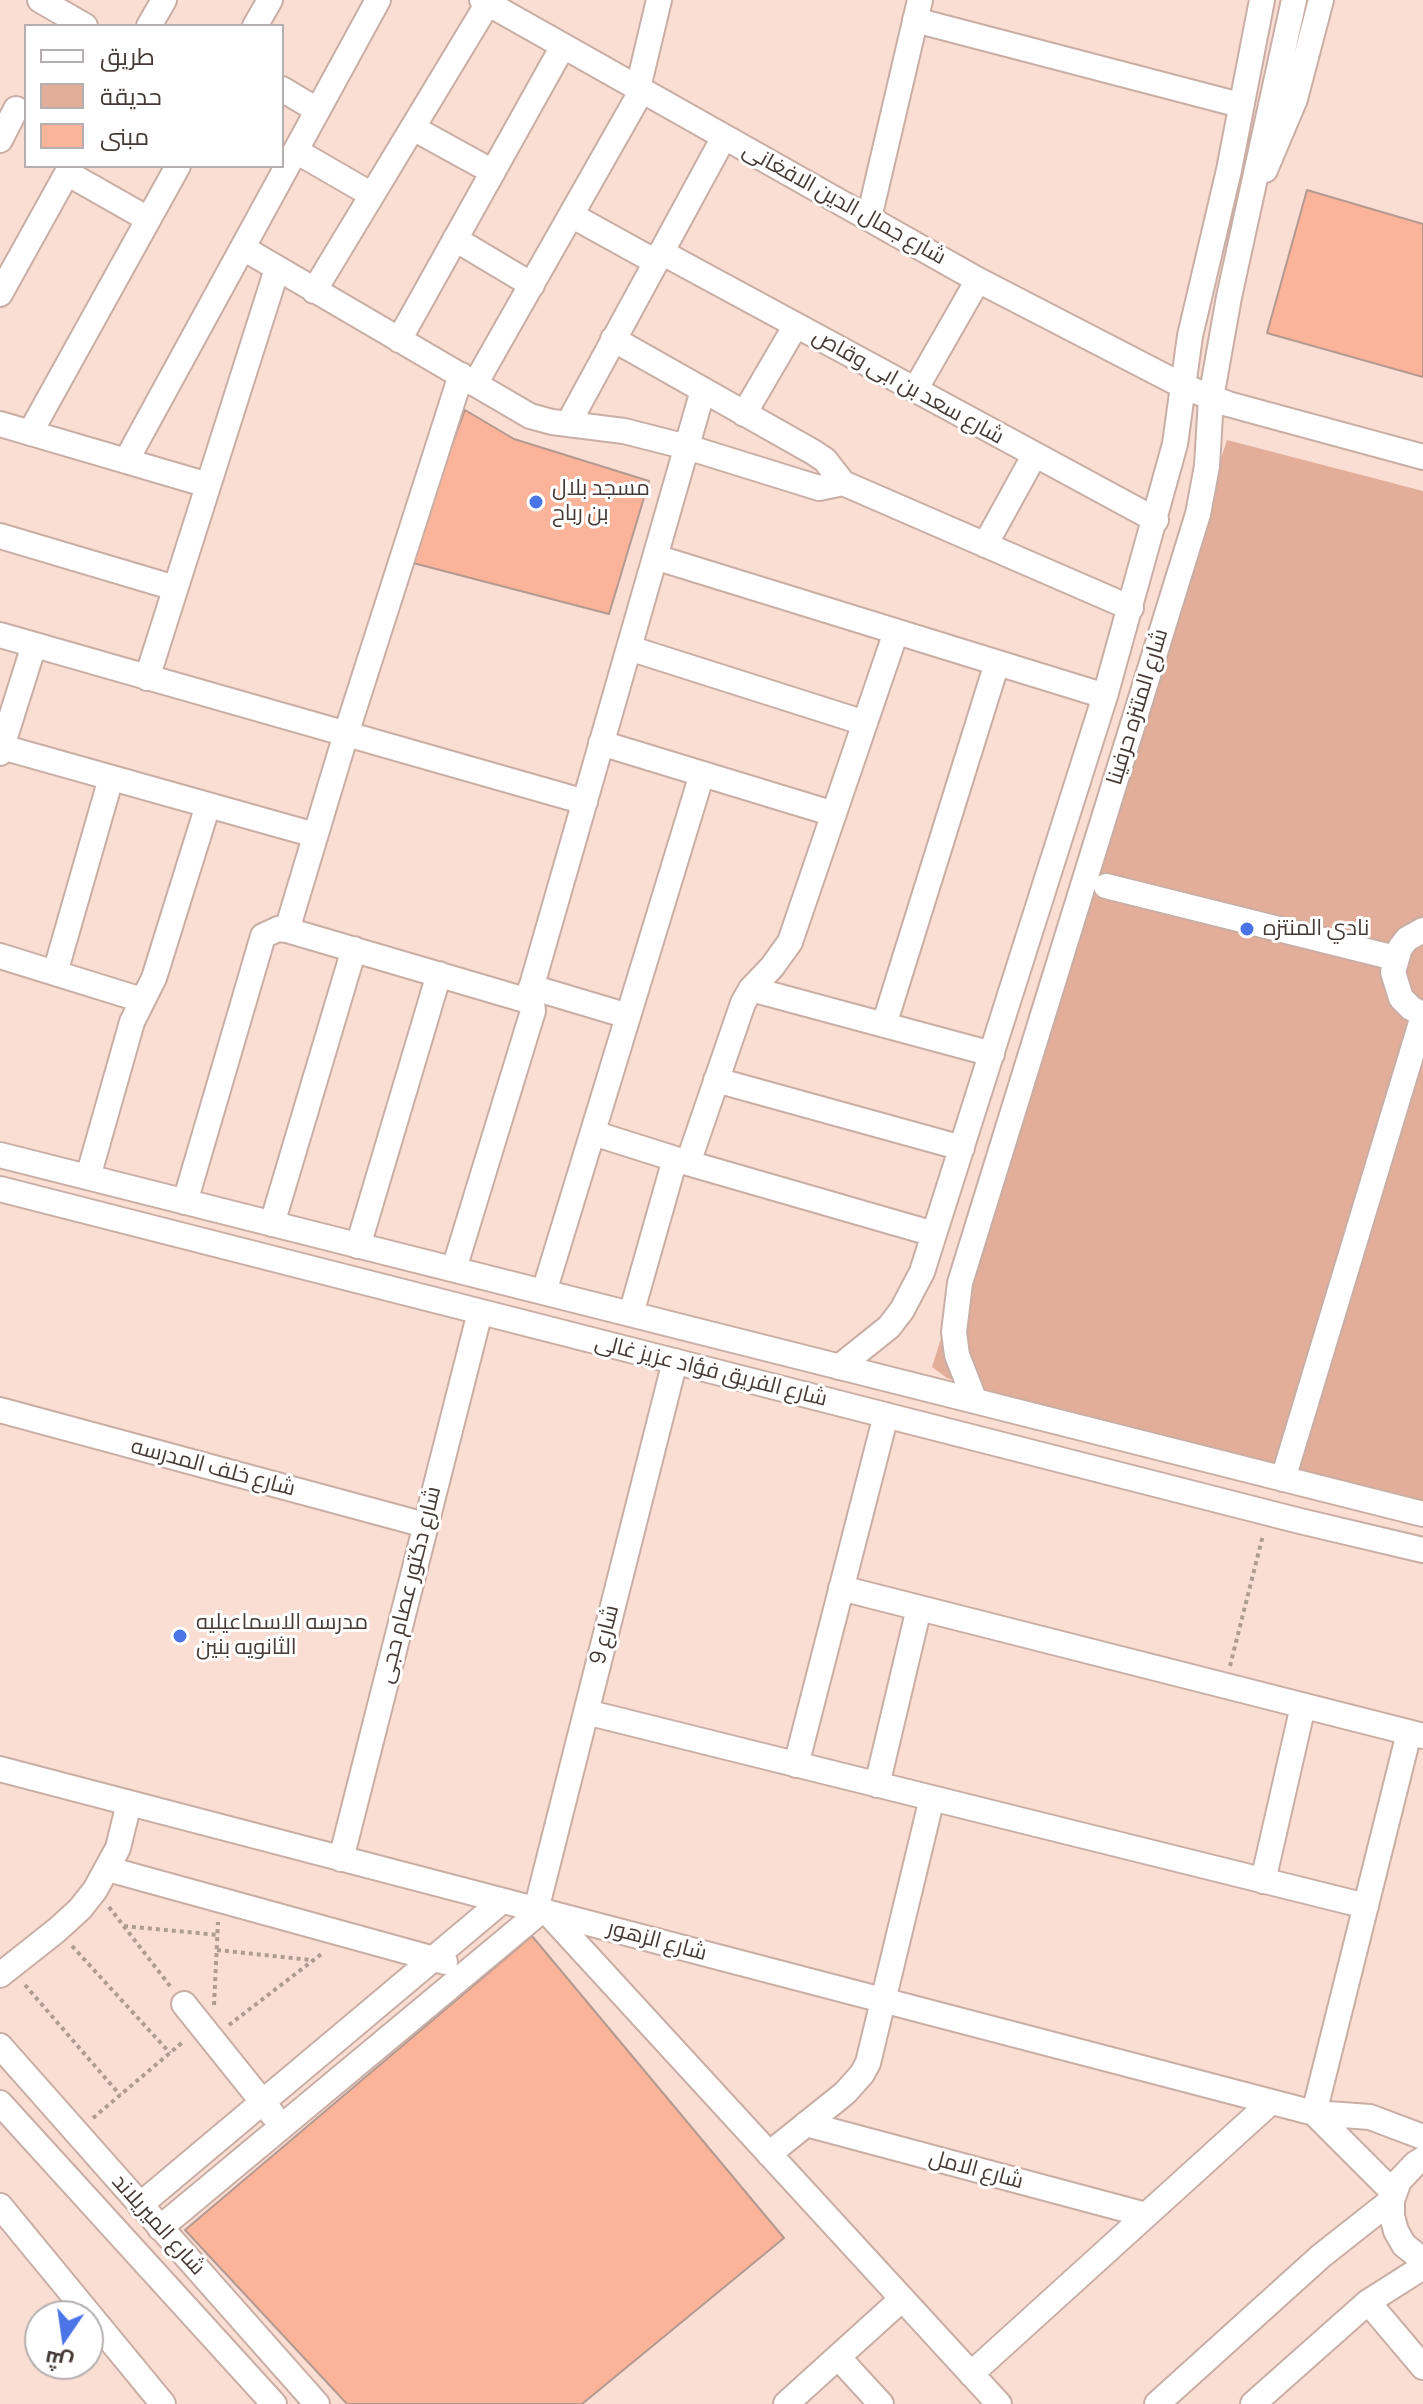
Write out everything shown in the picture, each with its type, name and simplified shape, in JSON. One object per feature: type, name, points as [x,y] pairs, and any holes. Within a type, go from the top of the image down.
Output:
[{"type":"street","points":[[40,0],[82,24]]},
{"type":"street","points":[[150,24],[164,0]]},
{"type":"street","points":[[256,24],[270,0]]},
{"type":"street","points":[[126,461],[378,0]]},
{"type":"street","points":[[287,930],[346,734],[468,380],[532,285],[640,89],[659,0]]},
{"type":"street","name":"شارع المتنزه حرفينا","points":[[839,1367],[873,1342],[902,1310],[922,1272],[1105,696],[1175,444],[1190,336],[1229,170],[1262,0]]},
{"type":"street","name":"شارع المتنزه حرفينا","points":[[975,1401],[957,1355],[954,1332],[966,1259],[1198,514],[1207,466],[1211,398],[1250,197],[1294,0]]},
{"type":"street","points":[[1250,197],[1288,120],[1321,0]]},
{"type":"street","points":[[314,291],[485,2]]},
{"type":"street","name":"شارع جمال الدين الافغانى","points":[[485,2],[978,280],[1183,386],[1211,398],[1423,457]]},
{"type":"street","points":[[869,218],[918,10],[1240,105]]},
{"type":"street","points":[[399,340],[563,46]]},
{"type":"street","points":[[284,90],[317,110]]},
{"type":"street","points":[[0,140],[14,108]]},
{"type":"street","points":[[413,128],[493,172]]},
{"type":"street","points":[[568,424],[724,137]]},
{"type":"street","points":[[296,151],[372,195]]},
{"type":"street","points":[[30,433],[177,168]]},
{"type":"street","points":[[0,294],[69,169],[148,219]]},
{"type":"street","name":"شارع سعد بن ابى وقاص","points":[[571,215],[796,325],[1156,520]]},
{"type":"street","points":[[455,239],[532,285]]},
{"type":"street","points":[[243,248],[530,416],[605,428],[687,447],[819,488],[843,483]]},
{"type":"street","points":[[147,678],[277,269]]},
{"type":"street","points":[[915,390],[978,280]]},
{"type":"street","points":[[744,414],[796,325]]},
{"type":"street","points":[[613,339],[825,460],[843,483],[1131,608]]},
{"type":"street","points":[[454,1269],[533,1011],[529,993],[703,390]]},
{"type":"street","points":[[0,424],[208,485]]},
{"type":"street","points":[[985,545],[1034,456]]},
{"type":"street","points":[[0,536],[175,588]]},
{"type":"street","points":[[655,557],[1105,696]]},
{"type":"street","points":[[631,1314],[682,1161],[716,1080],[737,1018],[751,989],[790,942],[896,632]]},
{"type":"street","points":[[0,635],[585,802]]},
{"type":"street","points":[[34,645],[1,750],[315,835]]},
{"type":"street","points":[[629,648],[865,723]]},
{"type":"street","points":[[884,1025],[997,663]]},
{"type":"street","points":[[601,743],[834,814]]},
{"type":"street","points":[[544,1292],[702,774]]},
{"type":"street","points":[[55,973],[111,778]]},
{"type":"street","points":[[88,1177],[132,1022],[154,978],[208,805]]},
{"type":"street","points":[[1106,886],[1395,958]]},
{"type":"street","points":[[185,1202],[263,936],[270,931],[287,930],[439,974],[628,1016]]},
{"type":"street","points":[[1283,1479],[1423,1015],[1401,998],[1393,972],[1395,958],[1407,939],[1423,930]]},
{"type":"street","points":[[272,1224],[354,949]]},
{"type":"street","points":[[0,956],[142,1000]]},
{"type":"street","points":[[358,1246],[439,974]]},
{"type":"street","points":[[751,989],[884,1025],[988,1065],[1020,1086]]},
{"type":"street","points":[[716,1080],[962,1148]]},
{"type":"street","points":[[593,1133],[934,1234]]},
{"type":"street","name":"شارع الفريق فؤاد عزيز غالى","points":[[0,1155],[1423,1514]]},
{"type":"street","name":"شارع الفريق فؤاد عزيز غالى","points":[[0,1189],[1423,1550]]},
{"type":"street","points":[[288,1263],[296,1230]]},
{"type":"street","name":"شارع دكتور عصام حجى","points":[[341,1859],[480,1312]]},
{"type":"street","name":"شارع 9","points":[[542,1911],[586,1712],[675,1361]]},
{"type":"street","name":"شارع خلف المدرسه","points":[[0,1410],[425,1525]]},
{"type":"street","points":[[796,1765],[886,1415]]},
{"type":"street","points":[[1132,1478],[1140,1443]]},
{"type":"street","points":[[1300,1521],[1309,1485]]},
{"type":"street","points":[[841,1588],[1416,1735],[1366,1906],[1314,2113],[1393,2196],[1392,2216],[1396,2231],[1404,2245],[1423,2260]]},
{"type":"street","points":[[877,1785],[919,1608]]},
{"type":"street","points":[[1263,1881],[1303,1706]]},
{"type":"street","points":[[586,1712],[1366,1906]]},
{"type":"street","name":"شارع الزهور","points":[[0,1769],[1314,2113],[1370,2117],[1423,2137]]},
{"type":"street","points":[[769,2154],[845,2093],[862,2074],[871,2051],[932,1798]]},
{"type":"street","points":[[5,1971],[80,1909],[102,1879],[118,1848],[129,1803]]},
{"type":"street","points":[[102,1879],[220,1900],[471,1970]]},
{"type":"street","points":[[140,2205],[502,1901]]},
{"type":"street","points":[[160,2228],[542,1911],[999,2404]]},
{"type":"street","points":[[184,2004],[282,2126]]},
{"type":"street","name":"شارع الميريلاند","points":[[0,2046],[317,2404]]},
{"type":"street","points":[[971,2374],[1271,2102]]},
{"type":"street","name":"شارع الميريلاند","points":[[0,2103],[270,2399]]},
{"type":"street","name":"شارع الامل","points":[[806,2124],[1146,2215]]},
{"type":"street","points":[[1157,2404],[1321,2256],[1393,2196],[1406,2172],[1423,2159]]},
{"type":"street","points":[[0,2206],[163,2404]]},
{"type":"street","points":[[1253,2404],[1368,2302],[1423,2267]]},
{"type":"street","points":[[786,2404],[902,2299]]},
{"type":"street","points":[[1368,2302],[1423,2367]]},
{"type":"street","points":[[838,2357],[881,2404]]},
{"type":"street","points":[[270,2399],[288,2372]]},
{"type":"path","points":[[1225,1686],[1268,1513]]},
{"type":"path","points":[[102,1879],[123,1925],[184,2004]]},
{"type":"path","points":[[207,2032],[220,1900]]},
{"type":"path","points":[[123,1925],[218,1935]]},
{"type":"path","points":[[57,1930],[170,2053]]},
{"type":"path","points":[[76,2132],[170,2053],[207,2032],[346,1935]]},
{"type":"path","points":[[217,1950],[313,1960]]},
{"type":"path","points":[[5,1971],[120,2095]]},
{"type":"green space","name":"نادي المنتزه","points":[[1227,440],[1423,491],[1423,1501],[966,1385],[947,1378],[932,1367]]},
{"type":"building","points":[[1307,190],[1423,224],[1423,377],[1267,333]]},
{"type":"building","name":"مسجد بلال بن رباح","points":[[465,410],[514,439],[649,481],[609,614],[413,563],[423,524]]},
{"type":"building","points":[[532,1936],[784,2238],[582,2404],[347,2404],[185,2230]]},
{"type":"place","name":"مسجد بلال بن رباح","points":[[536,502]]},
{"type":"place","name":"نادي المنتزه","points":[[1247,929]]},
{"type":"place","name":"مدرسه الاسماعيليه الثانويه بنين","points":[[180,1636]]}]
